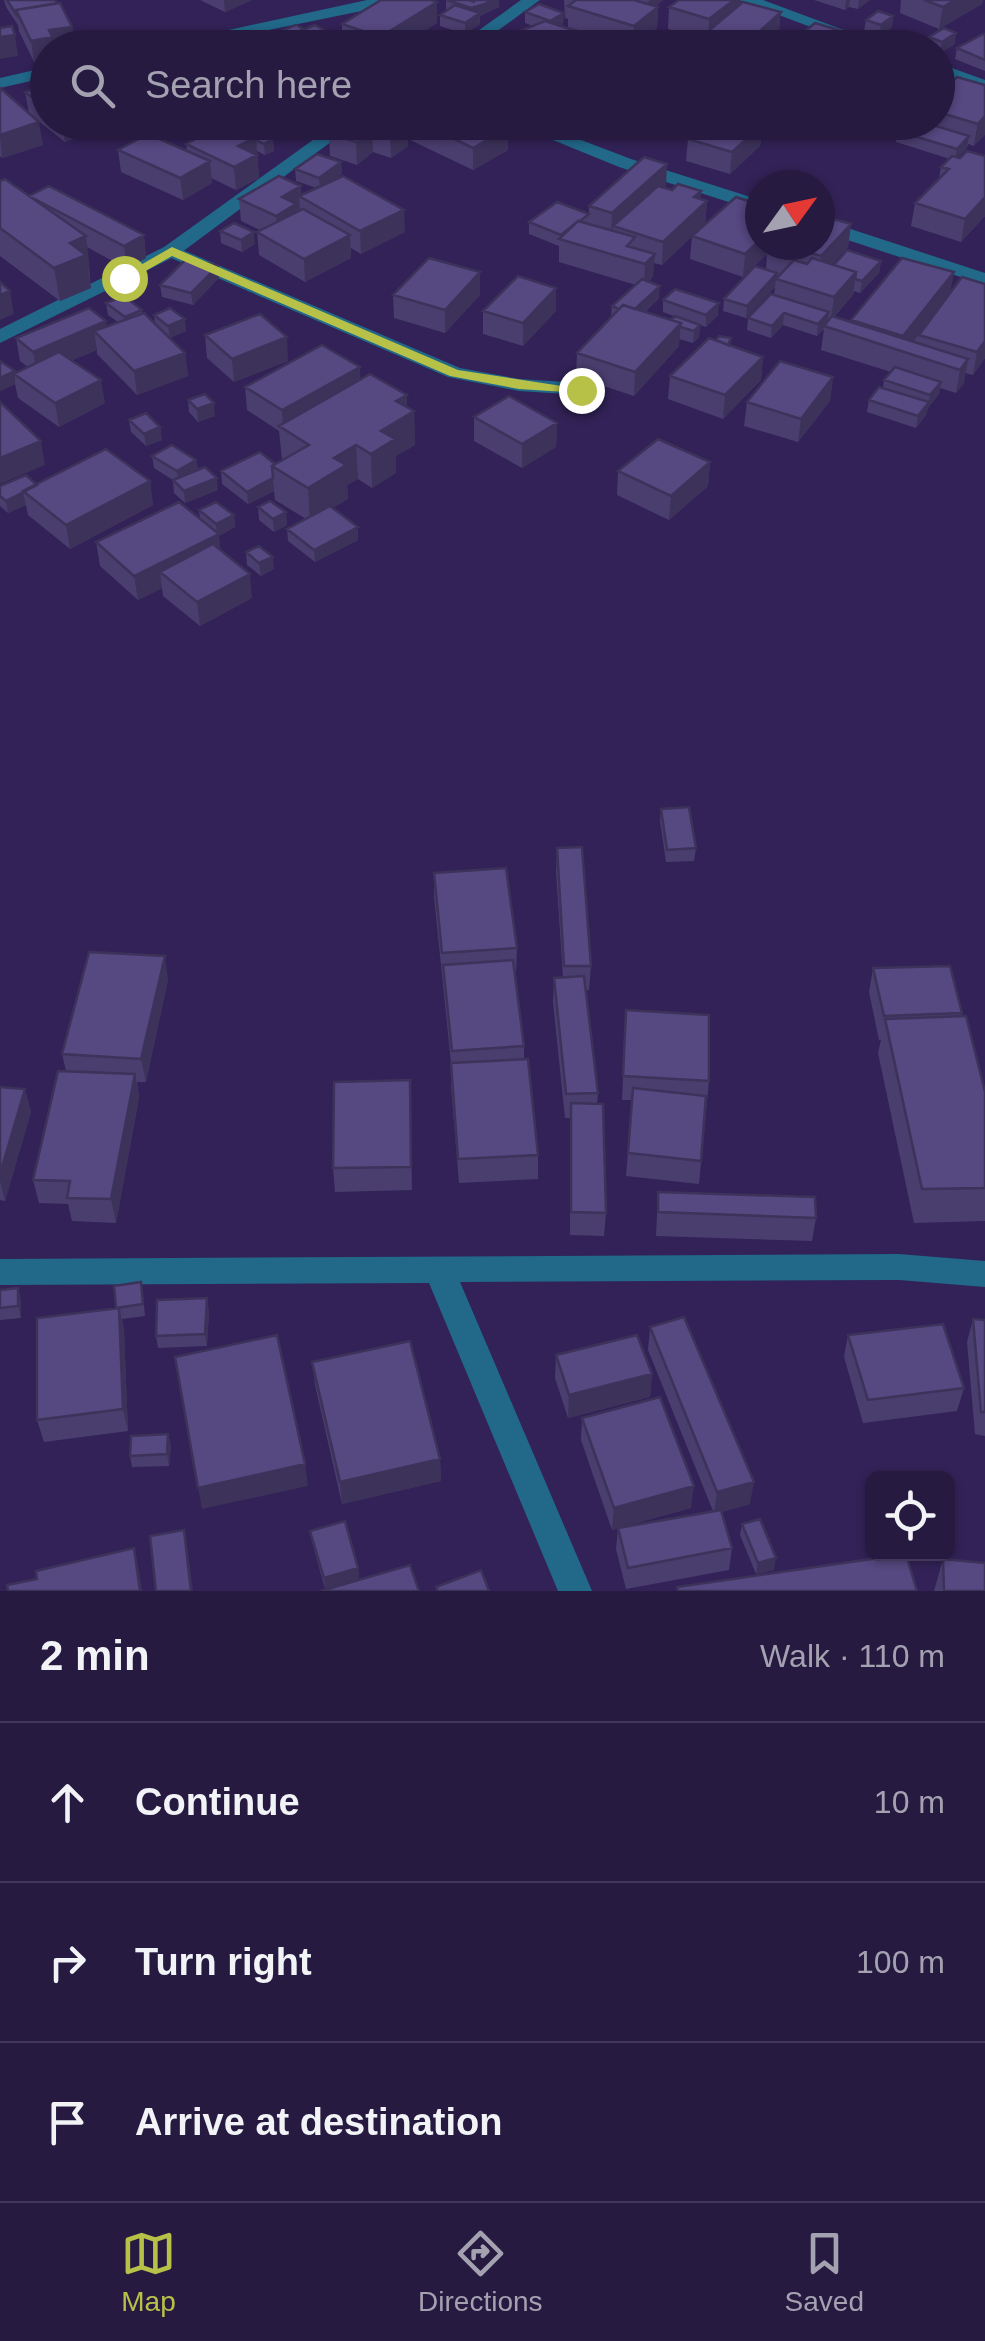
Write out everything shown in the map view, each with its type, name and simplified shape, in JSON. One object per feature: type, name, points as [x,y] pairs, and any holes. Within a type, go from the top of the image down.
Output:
[{"type":"street","points":[[242,30],[390,0]]},
{"type":"street","points":[[488,30],[532,0]]},
{"type":"street","points":[[747,0],[833,30]]},
{"type":"street","points":[[955,75],[985,86]]},
{"type":"street","points":[[0,83],[30,76]]},
{"type":"street","points":[[0,337],[172,251],[325,140]]},
{"type":"street","points":[[564,140],[745,201]]},
{"type":"street","points":[[835,229],[985,279]]},
{"type":"street","points":[[172,251],[455,373],[519,385],[581,390]]},
{"type":"street","points":[[0,1272],[899,1267],[985,1274]]},
{"type":"street","points":[[440,1272],[575,1591]]},
{"type":"building","points":[[7,0],[57,3],[16,10],[16,14]]},
{"type":"building","points":[[381,0],[437,2],[391,30],[360,30],[342,24]]},
{"type":"building","points":[[447,0],[475,2],[472,0],[493,0],[471,8]]},
{"type":"building","points":[[576,0],[634,0],[658,7],[634,26],[568,6]]},
{"type":"building","points":[[679,0],[734,0],[709,19],[669,7]]},
{"type":"building","points":[[924,0],[955,0],[943,7]]},
{"type":"building","points":[[743,2],[781,12],[761,30],[710,30]]},
{"type":"building","points":[[60,3],[72,27],[30,30],[30,39],[16,10]]},
{"type":"building","points":[[539,4],[564,13],[550,21],[525,12]]},
{"type":"building","points":[[455,5],[480,13],[465,23],[440,15]]},
{"type":"building","points":[[878,11],[893,16],[881,25],[866,20]]},
{"type":"building","points":[[545,21],[573,30],[522,30]]},
{"type":"building","points":[[815,23],[838,30],[807,30]]},
{"type":"building","points":[[12,26],[15,35],[0,37],[0,28]]},
{"type":"building","points":[[983,34],[985,60],[957,48]]},
{"type":"building","points":[[955,79],[985,85],[985,116],[978,124],[955,117]]},
{"type":"building","points":[[0,88],[30,114],[30,125],[0,135]]},
{"type":"building","points":[[955,132],[969,136],[957,149],[927,140],[955,140]]},
{"type":"building","points":[[137,140],[162,140],[210,161],[180,178],[118,150]]},
{"type":"building","points":[[194,140],[250,140],[238,146],[257,155],[234,167],[186,144]]},
{"type":"building","points":[[456,140],[487,140],[473,148]]},
{"type":"building","points":[[691,140],[745,140],[732,152]]},
{"type":"building","points":[[967,151],[985,156],[985,197],[965,219],[915,203],[949,169],[941,167],[952,156],[960,158]]},
{"type":"building","points":[[317,154],[341,162],[319,178],[295,169]]},
{"type":"building","points":[[644,157],[667,164],[612,213],[589,206]]},
{"type":"building","points":[[279,176],[301,186],[282,197],[296,204],[276,216],[239,199]]},
{"type":"building","points":[[343,176],[404,210],[360,231],[299,196]]},
{"type":"building","points":[[5,179],[86,236],[70,243],[86,255],[54,268],[0,228],[0,181]]},
{"type":"building","points":[[678,184],[701,191],[694,197],[707,201],[663,242],[613,226],[658,186],[672,190]]},
{"type":"building","points":[[49,186],[144,235],[124,246],[29,196]]},
{"type":"building","points":[[736,197],[745,200],[745,254],[692,236]]},
{"type":"building","points":[[557,202],[589,214],[561,235],[529,222]]},
{"type":"building","points":[[303,209],[350,235],[304,259],[257,232]]},
{"type":"building","points":[[835,219],[851,224],[835,241]]},
{"type":"building","points":[[578,221],[635,237],[627,246],[655,254],[645,264],[559,239]]},
{"type":"building","points":[[234,223],[254,232],[241,240],[220,231]]},
{"type":"building","points":[[847,250],[881,261],[862,281],[855,279],[856,272],[834,265]]},
{"type":"building","points":[[187,258],[218,266],[191,293],[160,285]]},
{"type":"building","points":[[429,258],[480,272],[445,310],[393,295]]},
{"type":"building","points":[[902,258],[954,272],[903,336],[851,320]]},
{"type":"building","points":[[794,260],[807,264],[818,260],[856,272],[834,297],[776,279]]},
{"type":"building","points":[[755,266],[777,273],[747,306],[724,299]]},
{"type":"building","points":[[518,276],[556,288],[523,323],[483,311]]},
{"type":"building","points":[[962,277],[985,284],[985,341],[977,352],[919,335]]},
{"type":"building","points":[[642,279],[660,286],[635,309],[612,306]]},
{"type":"building","points":[[0,282],[10,291],[0,295]]},
{"type":"building","points":[[675,289],[719,303],[706,315],[663,300]]},
{"type":"building","points":[[771,294],[829,312],[818,324],[784,313],[772,326],[748,318]]},
{"type":"building","points":[[124,296],[142,310],[125,317],[106,303]]},
{"type":"building","points":[[623,305],[681,323],[635,372],[577,353]]},
{"type":"building","points":[[89,308],[106,321],[33,352],[16,338]]},
{"type":"building","points":[[170,308],[185,319],[168,326],[154,315]]},
{"type":"building","points":[[144,313],[185,353],[134,371],[94,331]]},
{"type":"building","points":[[260,314],[287,337],[232,359],[205,335]]},
{"type":"building","points":[[675,316],[700,325],[694,331],[680,327],[681,323],[671,320]]},
{"type":"building","points":[[832,316],[968,359],[960,370],[824,326]]},
{"type":"building","points":[[719,336],[731,338],[728,345],[716,340]]},
{"type":"building","points":[[709,338],[763,357],[725,395],[670,376]]},
{"type":"building","points":[[322,345],[360,367],[282,410],[245,387]]},
{"type":"building","points":[[59,352],[101,380],[55,403],[14,374]]},
{"type":"building","points":[[0,361],[15,371],[0,378]]},
{"type":"building","points":[[780,361],[833,377],[801,419],[747,402]]},
{"type":"building","points":[[895,367],[941,382],[930,395],[884,380]]},
{"type":"building","points":[[370,374],[407,395],[396,401],[414,411],[381,431],[395,439],[371,454],[356,445],[334,458],[346,465],[308,488],[272,466],[309,445],[279,426]]},
{"type":"building","points":[[879,387],[929,402],[918,416],[869,400]]},
{"type":"building","points":[[205,394],[214,403],[197,409],[188,400]]},
{"type":"building","points":[[509,396],[557,423],[522,444],[474,417]]},
{"type":"building","points":[[0,402],[41,441],[0,458]]},
{"type":"building","points":[[146,413],[160,427],[144,434],[129,420]]},
{"type":"building","points":[[658,439],[710,462],[671,496],[618,471]]},
{"type":"building","points":[[172,445],[196,460],[177,471],[152,456]]},
{"type":"building","points":[[106,449],[150,481],[66,525],[23,491]]},
{"type":"building","points":[[260,452],[275,464],[273,478],[247,492],[221,471]]},
{"type":"building","points":[[205,467],[217,478],[184,491],[173,480]]},
{"type":"building","points":[[26,475],[37,485],[6,501],[0,496],[0,486]]},
{"type":"building","points":[[270,501],[286,512],[273,519],[258,507]]},
{"type":"building","points":[[179,502],[219,534],[134,576],[96,542]]},
{"type":"building","points":[[216,502],[234,515],[216,524],[199,510]]},
{"type":"building","points":[[330,506],[358,527],[314,550],[287,529]]},
{"type":"building","points":[[213,544],[250,574],[197,602],[160,572]]},
{"type":"building","points":[[259,546],[273,557],[259,563],[246,552]]},
{"type":"building","points":[[689,807],[696,848],[667,850],[661,809]]},
{"type":"building","points":[[582,847],[591,966],[564,966],[557,848]]},
{"type":"building","points":[[506,868],[517,948],[442,953],[434,873]]},
{"type":"building","points":[[89,952],[165,956],[141,1059],[62,1054]]},
{"type":"building","points":[[513,960],[524,1046],[452,1051],[443,965]]},
{"type":"building","points":[[950,966],[962,1013],[884,1016],[873,968]]},
{"type":"building","points":[[584,976],[598,1093],[566,1094],[554,978]]},
{"type":"building","points":[[626,1010],[709,1015],[709,1081],[623,1076]]},
{"type":"building","points":[[966,1016],[985,1092],[985,1188],[922,1189],[885,1019]]},
{"type":"building","points":[[528,1059],[538,1155],[458,1159],[451,1063]]},
{"type":"building","points":[[58,1071],[135,1074],[111,1199],[67,1198],[70,1181],[33,1180]]},
{"type":"building","points":[[410,1080],[411,1167],[333,1168],[334,1082]]},
{"type":"building","points":[[0,1087],[25,1089],[0,1174]]},
{"type":"building","points":[[633,1088],[706,1096],[701,1161],[628,1153]]},
{"type":"building","points":[[571,1103],[603,1104],[606,1213],[571,1212]]},
{"type":"building","points":[[658,1192],[815,1197],[816,1218],[658,1212]]},
{"type":"building","points":[[141,1282],[143,1304],[116,1308],[114,1286]]},
{"type":"building","points":[[18,1288],[18,1306],[0,1308],[0,1290]]},
{"type":"building","points":[[207,1298],[205,1334],[156,1336],[157,1300]]},
{"type":"building","points":[[119,1308],[123,1409],[37,1420],[37,1318]]},
{"type":"building","points":[[684,1317],[754,1482],[717,1492],[650,1327]]},
{"type":"building","points":[[973,1319],[985,1320],[985,1412],[981,1412]]},
{"type":"building","points":[[943,1324],[964,1388],[868,1400],[848,1335]]},
{"type":"building","points":[[277,1335],[305,1464],[198,1488],[175,1357]]},
{"type":"building","points":[[637,1335],[652,1374],[569,1395],[556,1355]]},
{"type":"building","points":[[410,1341],[440,1459],[340,1482],[312,1362]]},
{"type":"building","points":[[660,1397],[694,1486],[614,1508],[582,1418]]},
{"type":"building","points":[[168,1434],[167,1454],[130,1456],[131,1436]]},
{"type":"building","points":[[721,1510],[732,1548],[628,1568],[618,1528]]},
{"type":"building","points":[[760,1519],[776,1558],[758,1563],[742,1524]]},
{"type":"building","points":[[345,1521],[358,1568],[324,1578],[310,1531]]},
{"type":"building","points":[[184,1530],[191,1591],[156,1591],[150,1536]]},
{"type":"building","points":[[134,1548],[140,1591],[8,1591],[7,1585],[37,1579],[36,1571]]},
{"type":"building","points":[[865,1560],[908,1561],[917,1591],[678,1591],[677,1587]]},
{"type":"building","points":[[943,1561],[985,1563],[985,1591],[944,1591]]},
{"type":"building","points":[[410,1565],[419,1591],[321,1591]]},
{"type":"building","points":[[481,1570],[489,1591],[438,1591],[436,1587]]},
{"type":"route","points":[[124,278],[172,251],[352,332],[455,373],[519,385],[581,390]]}]
